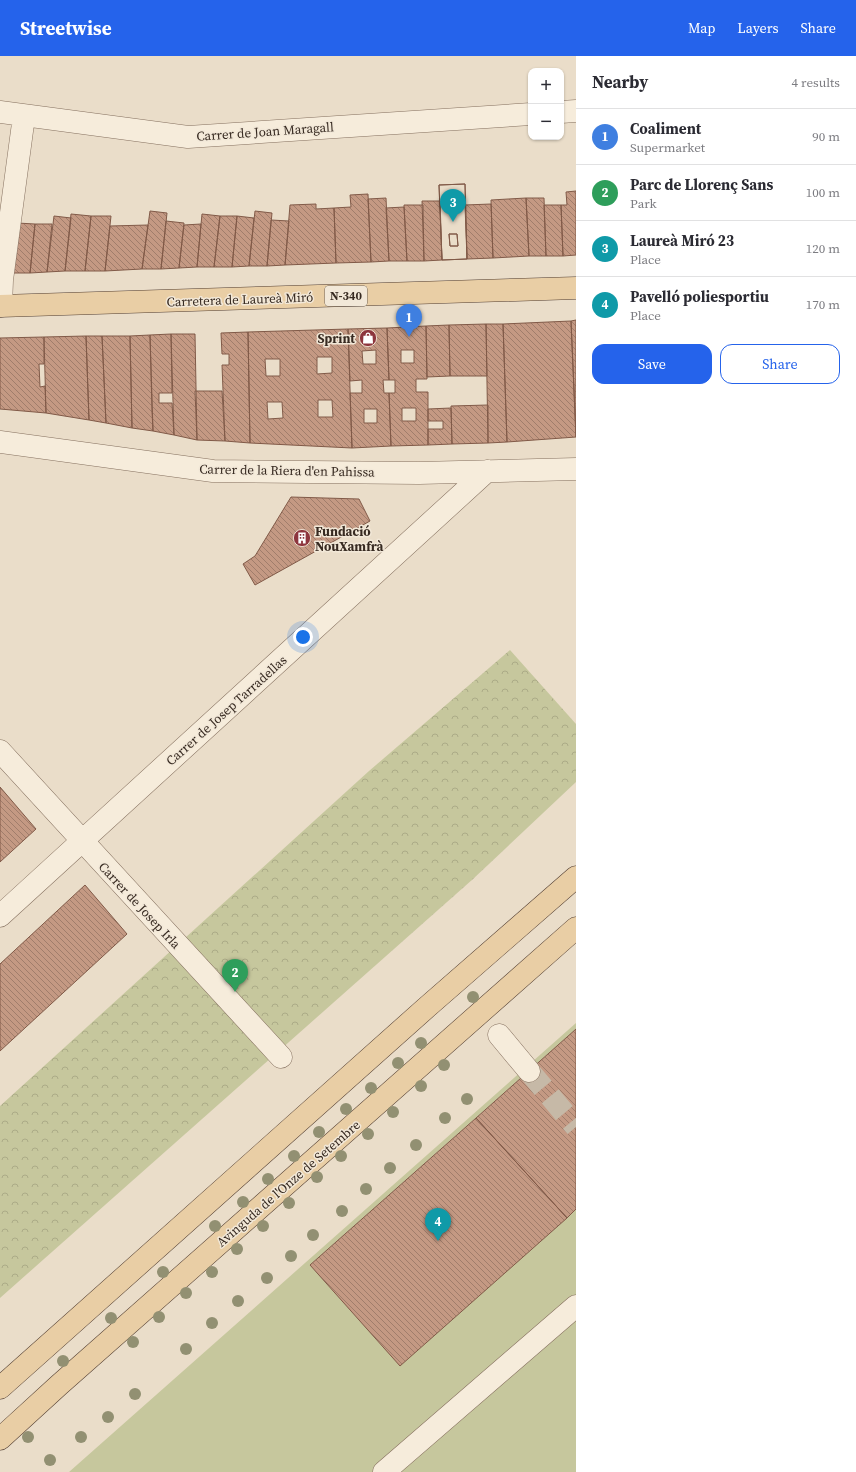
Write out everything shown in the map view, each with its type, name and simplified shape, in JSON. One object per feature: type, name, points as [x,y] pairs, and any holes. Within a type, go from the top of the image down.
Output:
[{"type":"main road","name":"Carretera de Laureà Miró","points":[[0,306],[576,288]]},
{"type":"main road","points":[[0,1388],[421,1012],[576,877]]},
{"type":"main road","name":"Avinguda de l'Onze de Setembre","points":[[0,1439],[70,1375],[576,928]]},
{"type":"street","points":[[564,112],[576,111]]},
{"type":"street","name":"Carrer de Joan Maragall","points":[[0,112],[188,137],[528,114]]},
{"type":"street","points":[[0,306],[2,280],[24,116]]},
{"type":"street","name":"Carrer de la Riera d'en Pahissa","points":[[0,442],[213,471],[418,473],[576,469]]},
{"type":"street","name":"Carrer de Josep Tarradellas","points":[[0,916],[487,471]]},
{"type":"street","name":"Carrer de Josep Irla","points":[[0,751],[281,1058]]},
{"type":"street","points":[[499,1035],[529,1071]]},
{"type":"street","points":[[384,1472],[576,1306]]},
{"type":"green space","points":[[510,650],[576,724],[576,782],[473,879],[0,1298],[0,1106],[369,771]]},
{"type":"green space","points":[[576,1023],[576,1029],[310,1265],[400,1365],[576,1209],[576,1472],[69,1472]]},
{"type":"building","points":[[465,184],[467,259],[442,260],[439,185]],"holes":[[[449,234],[457,234],[458,246],[450,246]]]},
{"type":"building","points":[[465,184],[467,259],[442,260],[439,185]]},
{"type":"building","points":[[576,191],[576,255],[563,256],[561,205],[567,205],[566,192]]},
{"type":"building","points":[[368,194],[371,262],[336,263],[334,208],[351,207],[350,195]]},
{"type":"building","points":[[386,198],[389,261],[371,262],[368,199]]},
{"type":"building","points":[[526,198],[544,198],[546,256],[529,256]]},
{"type":"building","points":[[526,198],[529,256],[493,258],[491,200]]},
{"type":"building","points":[[422,201],[440,201],[442,260],[424,261]]},
{"type":"building","points":[[316,204],[316,209],[334,208],[336,263],[285,265],[290,205]]},
{"type":"building","points":[[491,204],[493,258],[467,259],[465,205]]},
{"type":"building","points":[[404,205],[423,205],[424,261],[407,261]]},
{"type":"building","points":[[544,205],[561,205],[563,256],[546,256]]},
{"type":"building","points":[[404,207],[407,261],[389,261],[386,208]]},
{"type":"building","points":[[150,211],[167,213],[161,269],[142,269]]},
{"type":"building","points":[[255,211],[272,213],[267,266],[249,266]]},
{"type":"building","points":[[71,214],[91,216],[85,271],[65,271]]},
{"type":"building","points":[[202,214],[220,216],[214,267],[197,267]]},
{"type":"building","points":[[54,216],[71,218],[65,271],[47,272]]},
{"type":"building","points":[[91,216],[111,216],[105,271],[85,271]]},
{"type":"building","points":[[220,216],[237,216],[232,267],[214,267]]},
{"type":"building","points":[[237,216],[254,218],[249,266],[232,267]]},
{"type":"building","points":[[271,220],[289,221],[285,265],[267,266]]},
{"type":"building","points":[[166,221],[184,223],[179,268],[161,269]]},
{"type":"building","points":[[17,223],[35,224],[30,273],[11,273]]},
{"type":"building","points":[[35,224],[52,224],[47,272],[30,273]]},
{"type":"building","points":[[201,224],[197,267],[179,268],[184,225]]},
{"type":"building","points":[[148,225],[142,269],[105,271],[110,226]]},
{"type":"building","points":[[449,234],[457,234],[458,246],[450,246]]},
{"type":"building","points":[[576,320],[576,437],[571,321]]},
{"type":"building","points":[[571,321],[576,437],[507,442],[503,324]]},
{"type":"building","points":[[486,324],[503,324],[507,442],[488,443]]},
{"type":"building","points":[[486,324],[487,376],[450,376],[449,325]]},
{"type":"building","points":[[449,325],[450,376],[427,377],[426,326]]},
{"type":"building","points":[[426,326],[427,379],[416,379],[416,392],[428,392],[428,445],[391,446],[389,393],[395,393],[395,380],[389,380],[387,328]],"holes":[[[401,350],[414,350],[414,363],[401,363]],[[402,408],[416,408],[416,421],[402,421]]]},
{"type":"building","points":[[387,328],[389,380],[383,380],[384,393],[389,393],[391,446],[352,448],[350,393],[362,393],[362,380],[350,381],[348,329]],"holes":[[[376,350],[376,364],[363,364],[362,351]],[[364,409],[377,409],[377,423],[364,423]]]},
{"type":"building","points":[[348,329],[352,448],[250,443],[248,332]],"holes":[[[317,357],[332,357],[332,373],[317,374]],[[265,359],[280,359],[280,376],[266,376]],[[318,400],[332,400],[333,417],[318,417]],[[267,402],[282,402],[283,418],[268,419]]]},
{"type":"building","points":[[248,332],[250,443],[225,441],[222,365],[229,365],[229,354],[222,354],[221,333]]},
{"type":"building","points":[[171,334],[195,334],[197,440],[174,435]]},
{"type":"building","points":[[171,334],[172,393],[159,393],[159,403],[172,403],[174,435],[153,431],[150,335]]},
{"type":"building","points":[[150,335],[153,431],[132,428],[130,336]]},
{"type":"building","points":[[86,336],[102,336],[106,423],[89,420]]},
{"type":"building","points":[[86,336],[89,420],[46,413],[44,337]]},
{"type":"building","points":[[102,336],[130,336],[132,428],[106,423]]},
{"type":"building","points":[[44,337],[44,364],[39,364],[40,387],[45,386],[46,413],[0,409],[0,338]]},
{"type":"building","points":[[195,391],[222,391],[225,441],[197,440]]},
{"type":"building","points":[[488,405],[488,443],[452,444],[451,406]]},
{"type":"building","points":[[451,408],[452,444],[428,445],[428,429],[443,429],[443,421],[428,421],[428,409]]},
{"type":"building","name":"Fundació NouXamfrà","points":[[291,497],[359,499],[370,521],[255,585],[243,564],[255,556]]},
{"type":"building","points":[[0,787],[36,829],[0,862]]},
{"type":"building","points":[[85,885],[127,934],[0,1051],[0,964]]},
{"type":"building","points":[[576,1029],[576,1209],[567,1218],[476,1118]]},
{"type":"building","points":[[476,1118],[567,1218],[400,1366],[310,1265]]},
{"type":"tunnel","points":[[529,1071],[576,1127]]},
{"type":"place","name":"Laureà Miró 23","points":[[453,222]]},
{"type":"place","name":"Coaliment","points":[[409,337]]},
{"type":"place","name":"Sprint","points":[[368,338]]},
{"type":"place","name":"Fundació NouXamfrà","points":[[302,538]]},
{"type":"place","name":"Parc de Llorenç Sans","points":[[235,992]]},
{"type":"place","name":"Pavelló poliesportiu","points":[[438,1241]]}]
